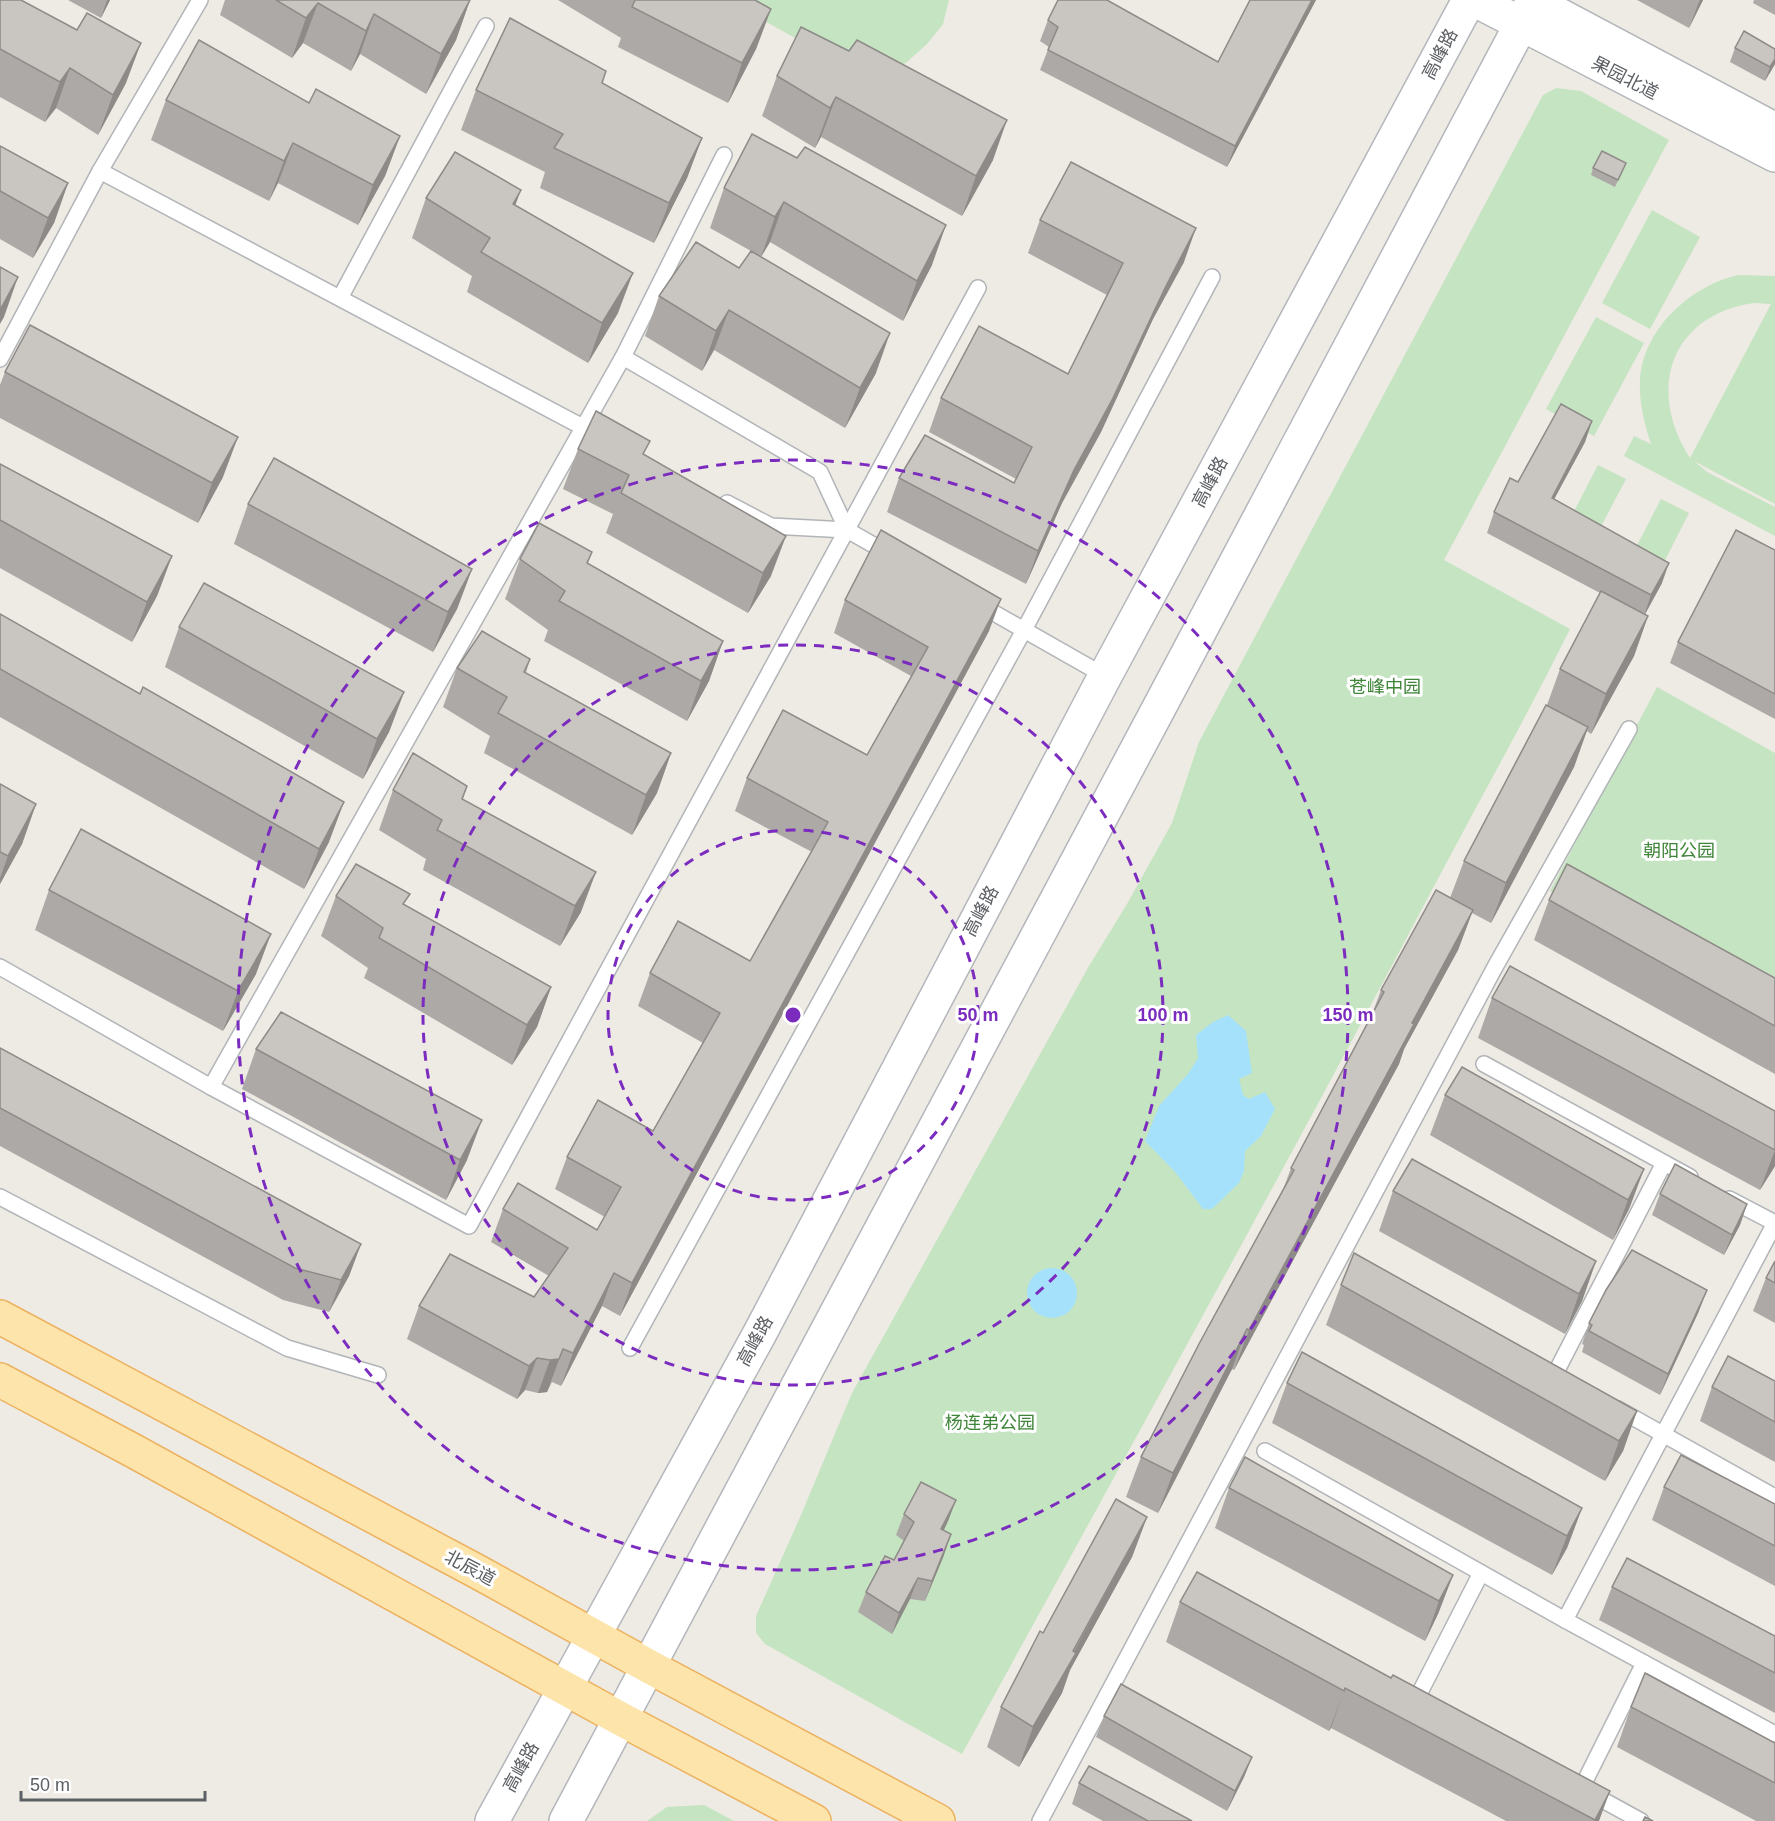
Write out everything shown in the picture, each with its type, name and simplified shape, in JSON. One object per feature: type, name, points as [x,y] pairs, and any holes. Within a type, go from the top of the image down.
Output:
[{"type":"main road","name":"高峰路","points":[[492,1821],[592,1635],[760,1333],[1105,676],[1469,0]]},
{"type":"main road","name":"果园北道","points":[[1475,0],[1530,7],[1775,130]]},
{"type":"main road","name":"果园北道","points":[[1530,7],[1775,155]]},
{"type":"main road","points":[[566,1821],[650,1667],[1530,7]]},
{"type":"main road","name":"北辰道","points":[[0,1317],[938,1821]]},
{"type":"main road","points":[[0,1380],[132,1450],[621,1719],[814,1821]]},
{"type":"lane","points":[[0,359],[100,171],[200,0]]},
{"type":"lane","points":[[340,298],[486,27]]},
{"type":"lane","points":[[212,1087],[623,357],[724,155]]},
{"type":"lane","points":[[100,171],[604,438]]},
{"type":"lane","points":[[630,1348],[1024,630],[1212,277]]},
{"type":"lane","points":[[0,967],[212,1087],[469,1226],[978,288]]},
{"type":"lane","points":[[623,357],[820,472],[847,530]]},
{"type":"lane","points":[[719,499],[771,526],[847,530],[899,560]]},
{"type":"lane","points":[[962,595],[1105,676]]},
{"type":"lane","points":[[1040,1821],[1629,729]]},
{"type":"lane","points":[[1484,1064],[1775,1223],[1565,1620]]},
{"type":"lane","points":[[1554,1374],[1664,1163]]},
{"type":"lane","points":[[0,1197],[286,1348],[378,1375]]},
{"type":"lane","points":[[1604,1402],[1775,1497]]},
{"type":"lane","points":[[1264,1451],[1565,1620],[1775,1734]]},
{"type":"lane","points":[[1416,1700],[1481,1573]]},
{"type":"lane","points":[[1641,1821],[1576,1786],[1644,1663]]},
{"type":"green space","points":[[727,0],[949,0],[943,24],[927,44],[907,62],[893,70],[863,76]]},
{"type":"green space","points":[[1556,88],[1581,91],[1669,140],[1444,560],[1570,629],[1323,1094],[962,1754],[765,1644],[756,1633],[756,1616],[852,1393],[1089,966],[1172,823],[1199,742],[1543,95]]},
{"type":"green space","points":[[1652,210],[1700,237],[1650,329],[1602,303]]},
{"type":"green space","points":[[1739,275],[1775,276],[1775,504],[1694,461],[1707,472],[1775,507],[1775,536],[1624,456],[1634,436],[1651,444],[1640,397],[1643,361],[1650,343],[1660,327],[1687,299],[1721,280]],"holes":[[[1754,303],[1771,304],[1690,458],[1677,432],[1670,407],[1669,382],[1674,360],[1685,339],[1702,323],[1725,310]]]},
{"type":"green space","points":[[1596,317],[1644,343],[1594,436],[1546,409]]},
{"type":"green space","points":[[1598,465],[1626,479],[1596,536],[1569,521]]},
{"type":"green space","points":[[1661,499],[1689,513],[1660,570],[1632,555]]},
{"type":"green space","name":"朝阳公园","points":[[1657,687],[1775,753],[1775,1013],[1550,891]]},
{"type":"green space","points":[[704,1805],[734,1821],[647,1821],[667,1807]]},
{"type":"water","points":[[1228,1015],[1246,1031],[1252,1073],[1239,1079],[1243,1095],[1249,1099],[1265,1092],[1275,1109],[1261,1136],[1245,1151],[1244,1171],[1239,1183],[1212,1209],[1203,1209],[1176,1173],[1145,1141],[1159,1106],[1188,1074],[1198,1058],[1196,1035],[1213,1022]]},
{"type":"water","points":[[1052,1268],[1066,1272],[1073,1279],[1077,1293],[1073,1307],[1066,1314],[1052,1318],[1038,1314],[1031,1307],[1027,1293],[1031,1279],[1038,1272]]},
{"type":"building","points":[[0,0],[21,0],[77,30],[87,13],[141,43],[113,95],[70,68],[60,82],[0,49]]},
{"type":"building","points":[[276,0],[470,0],[441,54],[374,14],[366,31],[318,3],[306,18]]},
{"type":"building","points":[[635,0],[755,0],[771,9],[742,63],[632,7]]},
{"type":"building","points":[[1058,0],[1107,0],[1218,62],[1250,0],[1312,0],[1235,146],[1048,50],[1058,27],[1048,20]]},
{"type":"building","points":[[510,18],[606,71],[602,83],[702,138],[669,203],[554,148],[563,134],[476,90]]},
{"type":"building","points":[[801,27],[849,51],[857,40],[1007,120],[976,176],[836,97],[830,108],[777,76]]},
{"type":"building","points":[[1744,31],[1775,49],[1775,59],[1770,67],[1735,48]]},
{"type":"building","points":[[199,40],[309,103],[316,89],[400,136],[373,185],[293,143],[284,161],[166,100]]},
{"type":"building","points":[[752,134],[797,158],[805,147],[946,225],[917,281],[784,202],[775,217],[724,188]]},
{"type":"building","points":[[0,146],[68,183],[48,218],[0,191]]},
{"type":"building","points":[[1602,151],[1626,163],[1618,180],[1593,168]]},
{"type":"building","points":[[455,152],[521,190],[513,204],[633,273],[602,323],[481,252],[490,238],[426,198]]},
{"type":"building","points":[[1071,162],[1196,228],[1113,398],[1074,470],[1038,551],[899,478],[925,435],[1014,483],[1032,447],[941,398],[979,326],[1068,374],[1123,263],[1040,220]]},
{"type":"building","points":[[696,242],[739,268],[751,251],[890,333],[860,388],[729,310],[716,331],[659,296]]},
{"type":"building","points":[[0,267],[18,277],[0,310]]},
{"type":"building","points":[[30,325],[238,437],[212,483],[5,372]]},
{"type":"building","points":[[1561,404],[1592,421],[1552,498],[1669,563],[1651,595],[1494,512],[1510,478],[1518,482]]},
{"type":"building","points":[[596,411],[650,441],[643,454],[786,536],[763,573],[621,493],[629,475],[578,449]]},
{"type":"building","points":[[274,458],[472,569],[448,612],[248,504]]},
{"type":"building","points":[[0,464],[172,556],[147,602],[0,520]]},
{"type":"building","points":[[539,523],[592,552],[587,563],[723,641],[701,681],[559,601],[565,591],[520,559]]},
{"type":"building","points":[[881,530],[1001,599],[632,1283],[614,1273],[573,1353],[563,1349],[559,1359],[537,1358],[529,1366],[419,1306],[450,1254],[534,1297],[568,1248],[503,1209],[518,1183],[597,1230],[621,1187],[567,1157],[598,1100],[653,1131],[720,1013],[650,973],[678,921],[750,961],[828,822],[747,778],[783,710],[867,755],[928,647],[845,600]]},
{"type":"building","points":[[1736,530],[1775,550],[1775,694],[1678,642]]},
{"type":"building","points":[[204,583],[404,692],[377,739],[179,627]]},
{"type":"building","points":[[1601,591],[1648,616],[1606,694],[1560,669]]},
{"type":"building","points":[[0,614],[140,694],[143,687],[344,802],[319,849],[0,669]]},
{"type":"building","points":[[482,631],[530,659],[524,672],[671,753],[646,795],[498,713],[507,697],[457,668]]},
{"type":"building","points":[[1546,705],[1588,727],[1506,883],[1464,861]]},
{"type":"building","points":[[413,753],[467,786],[462,799],[596,872],[575,906],[437,830],[442,820],[393,790]]},
{"type":"building","points":[[0,784],[36,804],[8,856],[0,852]]},
{"type":"building","points":[[81,829],[271,934],[238,991],[49,890]]},
{"type":"building","points":[[356,864],[410,894],[403,904],[551,987],[527,1025],[379,938],[383,928],[336,896]]},
{"type":"building","points":[[1567,864],[1775,978],[1775,1026],[1549,900]]},
{"type":"building","points":[[1436,890],[1473,910],[1249,1330],[1247,1329],[1173,1473],[1141,1457],[1200,1342],[1294,1170],[1291,1168],[1384,992],[1381,990]]},
{"type":"building","points":[[1510,966],[1775,1111],[1775,1150],[1492,998]]},
{"type":"building","points":[[281,1012],[482,1120],[460,1160],[256,1049]]},
{"type":"building","points":[[0,1048],[361,1244],[341,1280],[295,1268],[0,1108]]},
{"type":"building","points":[[1462,1067],[1644,1169],[1628,1200],[1445,1095]]},
{"type":"building","points":[[1412,1159],[1596,1261],[1579,1294],[1393,1191]]},
{"type":"building","points":[[1675,1164],[1747,1204],[1732,1235],[1660,1194]]},
{"type":"building","points":[[1632,1250],[1707,1290],[1668,1374],[1589,1331],[1592,1325],[1589,1323],[1606,1290]]},
{"type":"building","points":[[1354,1253],[1637,1411],[1619,1441],[1341,1285]]},
{"type":"building","points":[[1775,1261],[1775,1283],[1766,1278]]},
{"type":"building","points":[[1302,1352],[1582,1508],[1567,1536],[1287,1383]]},
{"type":"building","points":[[1728,1356],[1775,1381],[1775,1422],[1712,1387]]},
{"type":"building","points":[[1681,1455],[1775,1504],[1775,1546],[1664,1487]]},
{"type":"building","points":[[1245,1457],[1453,1575],[1439,1601],[1229,1488]]},
{"type":"building","points":[[921,1482],[956,1500],[941,1529],[951,1534],[932,1581],[918,1578],[899,1613],[866,1592],[885,1556],[894,1560],[914,1522],[904,1514]]},
{"type":"building","points":[[1116,1499],[1147,1517],[1073,1651],[1076,1653],[1033,1727],[1001,1707],[1040,1631],[1043,1633]]},
{"type":"building","points":[[1627,1558],[1775,1636],[1775,1673],[1612,1587]]},
{"type":"building","points":[[1197,1572],[1391,1678],[1393,1675],[1610,1791],[1595,1820],[1345,1688],[1344,1691],[1180,1602]]},
{"type":"building","points":[[1645,1673],[1775,1743],[1775,1783],[1631,1707]]},
{"type":"building","points":[[1121,1684],[1252,1757],[1235,1791],[1104,1716]]},
{"type":"building","points":[[1089,1766],[1192,1821],[1148,1821],[1079,1783]]},
{"type":"park label","name":"苍峰中园","points":[[1385,687]]},
{"type":"park label","name":"杨连弟公园","points":[[990,1423]]}]
